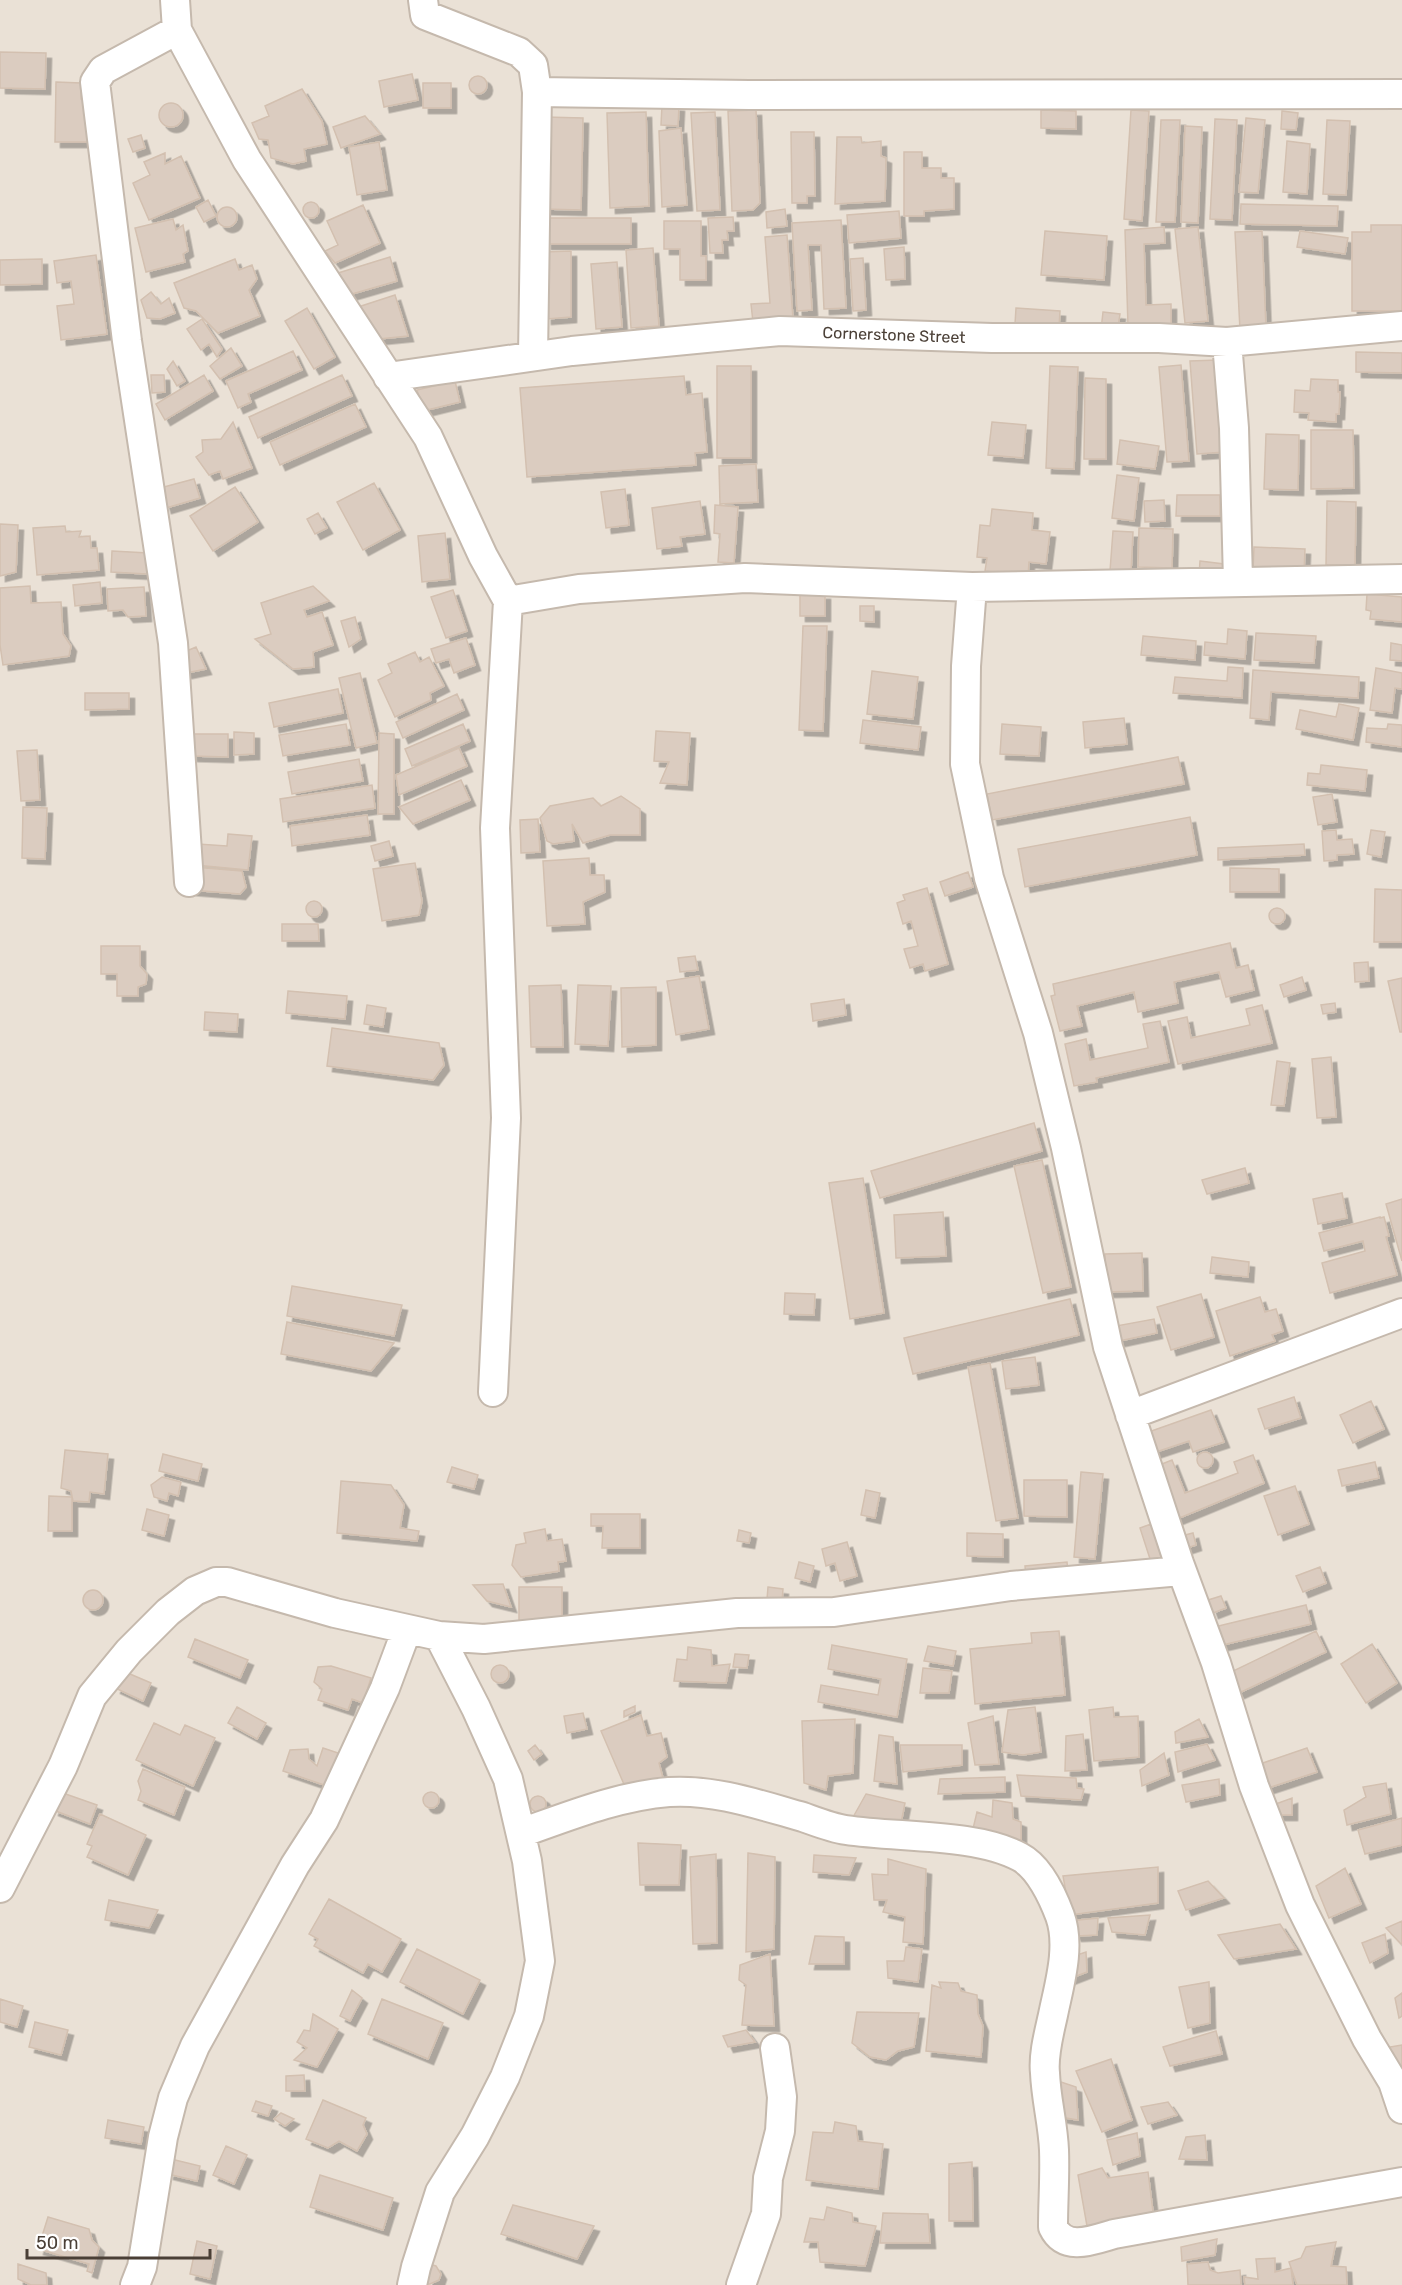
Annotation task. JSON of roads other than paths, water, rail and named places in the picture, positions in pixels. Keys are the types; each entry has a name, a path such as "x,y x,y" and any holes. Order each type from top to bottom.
{"street":[{"path":"175,0 177,30 247,160 428,437 483,556 508,601 495,828 506,1118 493,1392"},
{"path":"423,0 425,15 519,52 533,65 537,92 533,356"},
{"path":"177,30 103,70 95,82 127,341 173,643 189,882"},
{"path":"537,92 749,95 1402,94"},
{"name":"Cornerstone Street","path":"388,377 533,356 780,331 1227,342 1402,326"},
{"path":"1227,342 1234,428 1238,581"},
{"path":"508,601 579,589 745,578 972,587 1402,579"},
{"path":"972,587 966,666 965,764 989,878 1038,1033 1066,1148 1108,1347 1181,1571 1216,1663 1254,1786 1299,1905 1367,2039 1393,2082 1402,2109"},
{"path":"1130,1415 1402,1313"},
{"path":"0,1888 63,1766 92,1696 129,1652 168,1612 195,1591 216,1582 227,1582 335,1613 439,1636 484,1639 737,1613 834,1612 1011,1586 1181,1571"},
{"path":"135,2285 142,2267 163,2137 172,2098 195,2046 295,1865 324,1820 386,1688 407,1629"},
{"path":"412,2285 440,2192 475,2136 505,2078 529,2016 540,1961 527,1861 508,1779 476,1708 439,1636"},
{"path":"521,1833 586,1809 643,1796 671,1792 702,1793 751,1802 844,1830 921,1836 996,1848 1021,1857 1031,1864 1061,1918 1064,1941 1061,1982 1044,2070 1054,2148 1053,2227 1056,2234 1065,2241 1083,2242 1114,2234 1402,2182"},
{"path":"741,2285 766,2214 768,2178 780,2131 782,2097 775,2048"}]}
